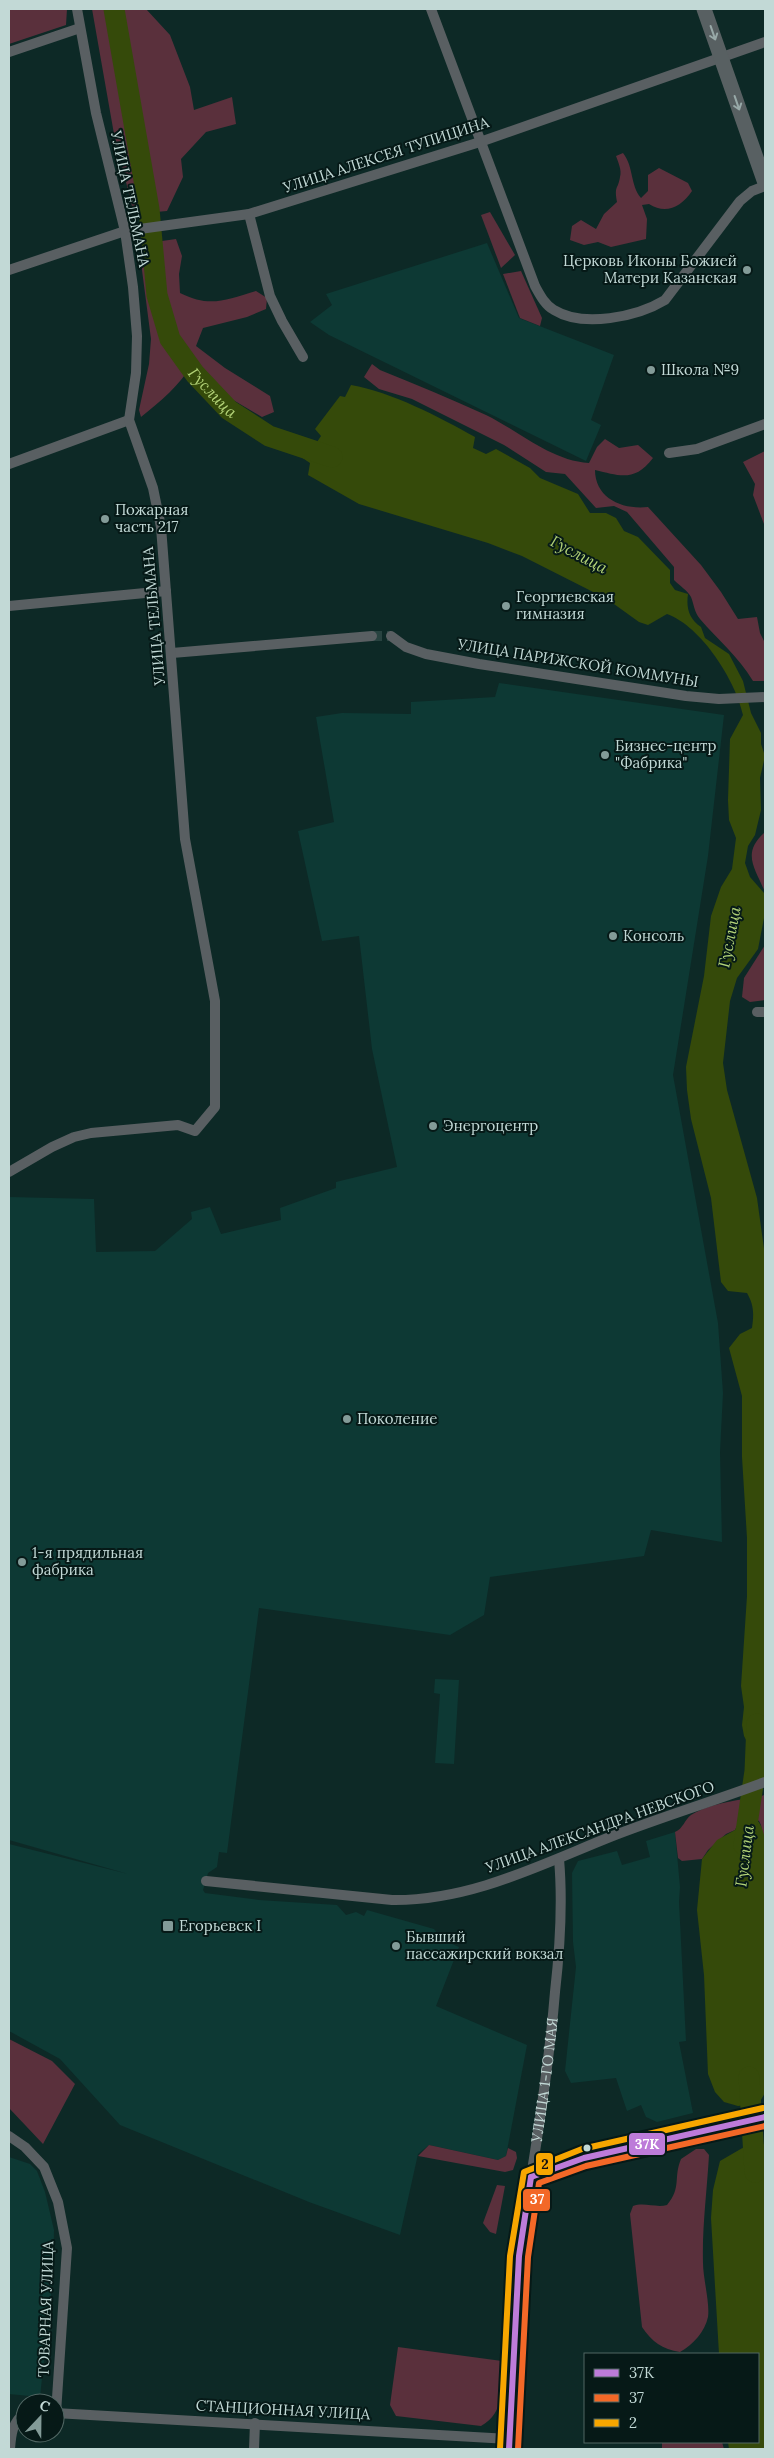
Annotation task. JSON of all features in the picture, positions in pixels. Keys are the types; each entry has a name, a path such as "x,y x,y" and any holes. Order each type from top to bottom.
{"main road":[{"path":"704,9 765,185"},
{"path":"531,2177 584,2158 765,2117"},
{"name":"УЛИЦА 1-ГО МАЯ","path":"509,2444 519,2256 531,2177"}],"street":[{"name":"УЛИЦА ТЕЛЬМАНА","path":"9,1172 52,1147 74,1137 91,1133 178,1125 194,1131 214,1107 215,1001 185,839 162,528 153,488 129,420 136,374 137,336 133,287 125,231 96,113 77,9"},
{"path":"431,9 535,286 543,300 552,310 576,318 618,318 650,309 665,300 740,201 752,191 765,185"},
{"path":"9,52 80,28"},
{"name":"УЛИЦА АЛЕКСЕЯ ТУПИЦИНА","path":"9,270 125,231 250,214 480,142 765,42"},
{"path":"250,214 270,296 303,357"},
{"path":"9,464 129,420"},
{"path":"669,453 697,449 765,424"},
{"path":"9,606 166,591"},
{"path":"172,653 372,636"},
{"name":"УЛИЦА ПАРИЖСКОЙ КОММУНЫ","path":"392,636 406,647 426,654 453,659 720,699 765,697"},
{"name":"УЛИЦА АЛЕКСАНДРА НЕВСКОГО","path":"206,1881 370,1899 410,1900 454,1893 511,1878 619,1834 765,1782"},
{"name":"УЛИЦА 1-ГО МАЯ","path":"531,2177 545,2094 558,1967 562,1886 559,1859"},
{"name":"ТОВАРНАЯ УЛИЦА","path":"9,2136 25,2147 44,2167 58,2202 67,2248 57,2393"},
{"name":"СТАНЦИОННАЯ УЛИЦА","path":"65,2413 255,2423 509,2444"},
{"path":"254,2449 255,2423"},
{"path":"10,2449 12,2430 15,2426"}],"shaded area":[{"path":"9,9 67,9 66,25 9,44"},
{"path":"92,9 146,9 170,35 190,87 194,110 232,97 236,124 206,132 181,159 183,177 167,211 134,214 114,134"},
{"path":"623,153 641,198 648,191 648,175 659,168 688,183 692,191 688,197 673,208 661,209 649,204 642,205 647,219 646,239 611,247 598,242 584,245 570,240 572,226 581,220 596,229 604,214 617,202 616,190 620,166 616,156"},
{"path":"490,212 515,255 501,268 481,215"},
{"path":"176,239 182,256 179,274 180,293 200,300 218,301 256,291 267,298 266,309 247,317 203,328 196,346 225,368 270,396 274,412 262,417 223,394 193,363 176,386 141,417 139,410 149,364 151,339 140,255 162,241"},
{"path":"487,243 519,318 614,355 591,420 601,425 586,461 329,335 310,322 332,305 326,294"},
{"path":"521,271 542,318 540,326 520,318 503,274"},
{"path":"372,364 380,370 486,415 548,451 575,461 589,463 597,447 605,439 619,448 638,445 653,458 646,466 640,471 627,475 595,470 596,480 600,488 605,495 620,504 648,507 701,565 738,619 757,617 760,633 765,643 765,681 753,681 734,656 700,619 696,614 690,595 674,580 674,567 627,512 614,506 596,508 565,474 546,472 504,445 412,399 379,389 364,377"},
{"path":"765,451 764,524 753,495 755,484 743,462"},
{"path":"499,683 724,715 708,856 673,1075 718,1323 723,1393 720,1452 722,1542 651,1530 644,1556 490,1577 484,1615 450,1635 259,1608 227,1853 219,1852 217,1867 208,1873 203,1890 205,1893 259,1900 337,1905 346,1915 356,1912 364,1916 367,1910 434,1929 443,1940 459,1947 436,2006 527,2045 506,2156 498,2160 429,2145 418,2154 400,2235 309,2202 120,2125 60,2059 9,2031 9,1844 128,1874 9,1840 9,1197 94,1199 96,1252 155,1251 192,1219 191,1212 210,1207 221,1234 281,1220 280,1208 336,1188 336,1182 397,1167 372,1049 359,936 322,941 298,831 334,822 316,717 342,713 411,714 411,702 495,697"},
{"path":"765,832 765,892 754,868 752,854 753,847"},
{"path":"765,945 765,1000 750,1002 742,997 744,978"},
{"path":"435,1679 459,1680 454,1764 435,1763 440,1694 434,1693"},
{"path":"765,1795 765,1858 761,1825 759,1821 747,1816 740,1820 735,1830 726,1834 708,1850 702,1859 682,1861 678,1858 675,1832 680,1829 691,1815 718,1804"},
{"path":"675,1832 680,1887 679,1902 686,2041 679,2042 693,2113 657,2122 646,2117 641,2105 627,2111 616,2078 571,2083 565,2071 576,1967 573,1942 572,1873 578,1861 617,1851 622,1865 650,1857 646,1841"},
{"path":"9,2039 52,2061 75,2084 43,2144 9,2108"},
{"path":"429,2145 498,2160 506,2156 508,2148 516,2152 517,2158 513,2170 505,2172 418,2156"},
{"path":"696,2149 704,2149 709,2155 703,2250 708,2317 698,2337 680,2352 658,2344 642,2327 630,2214 633,2206 637,2205 667,2205 672,2199 676,2188 681,2159"},
{"path":"9,2157 30,2164 37,2171 45,2192 54,2230 53,2277 40,2393 9,2394"},
{"path":"497,2185 505,2186 496,2234 490,2232 483,2223"},
{"path":"398,2347 502,2361 501,2398 495,2413 481,2426 396,2416 390,2405"},
{"path":"662,2443 722,2443 724,2449 662,2449"}],"water":[{"path":"351,385 383,393 431,414 475,437 473,448 486,454 496,449 530,468 540,478 578,494 590,513 606,513 616,518 624,531 638,537 670,570 670,583 675,590 688,594 689,613 701,627 705,638 729,654 743,681 751,713 761,733 761,744 765,756 760,778 761,810 755,835 748,846 745,863 750,877 764,893 764,918 758,949 737,978 730,1001 723,1063 727,1090 757,1198 765,1256 765,1741 753,1754 744,1736 742,1725 744,1707 741,1686 747,1596 747,1538 742,1457 742,1396 729,1348 740,1334 752,1328 753,1310 747,1293 728,1291 721,1282 711,1198 691,1119 686,1067 704,976 711,916 721,887 732,869 736,838 729,820 730,739 743,715 739,701 725,671 715,656 704,642 680,620 667,614 648,625 639,622 607,599 522,556 488,543 359,504 308,475 310,463 301,457 309,440 317,442 321,436 315,429 340,396 345,397"},
{"path":"747,1816 759,1822 764,1835 765,2093 759,2103 738,2106 724,2102 715,2092 708,2074 704,1975 697,1910 702,1859 717,1840 735,1830 740,1820"},
{"path":"751,2143 765,2145 765,2449 729,2449 728,2443 759,2443 759,2353 719,2353 711,2218 713,2190 720,2161"}],"waterway":[{"name":"Гуслица","path":"114,9 149,209 157,295 170,339 195,374 229,410 269,436 332,457"},
{"name":"Гуслица","path":"744,1845 755,1771 757,1724"},
{"name":"Гуслица","path":"749,2077 755,2172"}],"tunnel":[{"path":"372,636 391,636"}],"transit line":[{"name":"2","path":"500,2449 510,2256 524,2172 582,2149 763,2108"},
{"name":"37К","path":"531,2177 584,2158 765,2117"},
{"name":"37","path":"518,2449 528,2257 539,2183 586,2166 765,2126"},
{"name":"37К","path":"509,2449 519,2256 531,2177"}],"place":[{"name":"Церковь Иконы Божией Матери Казанская","path":"747,270"},
{"name":"Школа №9","path":"651,370"},
{"name":"Пожарная часть 217","path":"105,519"},
{"name":"Георгиевская гимназия","path":"506,606"},
{"name":"Бизнес-центр \"Фабрика\"","path":"605,755"},
{"name":"Консоль","path":"613,936"},
{"name":"Энергоцентр","path":"433,1126"},
{"name":"Поколение","path":"347,1419"},
{"name":"1-я прядильная фабрика","path":"22,1562"},
{"name":"Егорьевск I","path":"168,1926"},
{"name":"Бывший пассажирский вокзал","path":"396,1946"}]}
